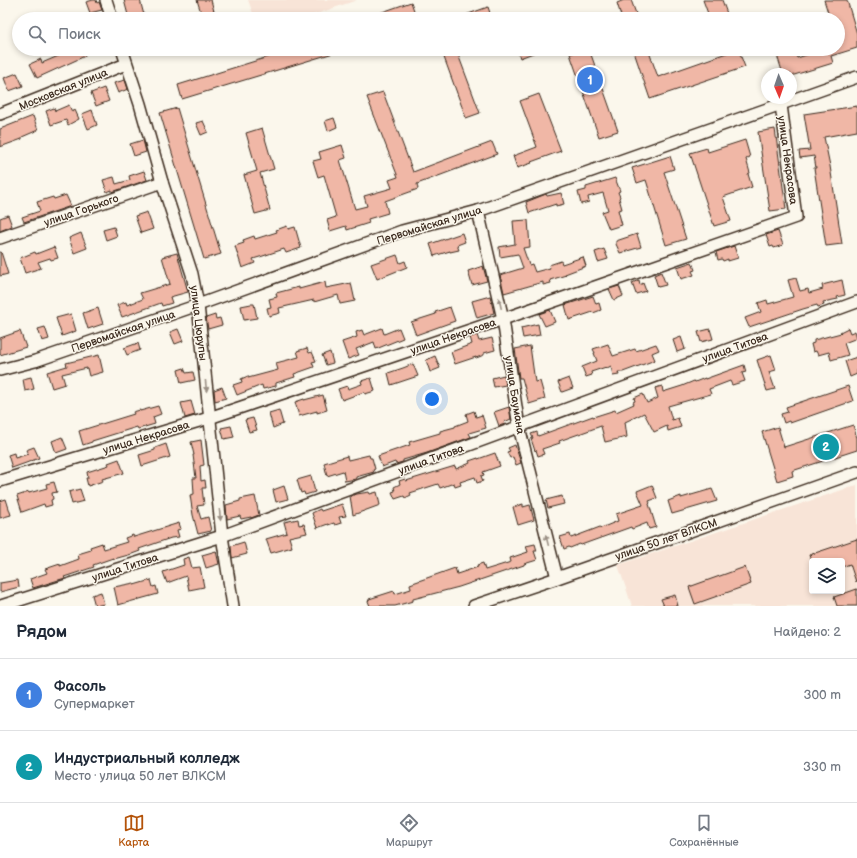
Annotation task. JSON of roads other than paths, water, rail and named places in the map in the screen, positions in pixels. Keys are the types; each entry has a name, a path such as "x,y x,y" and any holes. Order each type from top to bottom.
{"street":[{"path":"106,0 110,12"},
{"name":"улица Цюрупы","path":"124,56 192,274 198,305 222,536 233,606"},
{"name":"Московская улица","path":"0,114 126,64"},
{"name":"Первомайская улица","path":"0,370 34,361 198,305 402,232 478,211 857,77"},
{"name":"улица Некрасова","path":"0,481 209,418 503,319 796,217 781,105"},
{"name":"улица Горького","path":"0,238 162,182"},
{"name":"улица Баумана","path":"478,211 503,319 519,427 557,578"},
{"name":"улица Титова","path":"1,606 222,536 857,302"},
{"name":"улица 50 лет ВЛКСМ","path":"474,606 857,472"}],"place":[{"name":"Фасоль","path":"590,80"},
{"name":"Индустриальный колледж","path":"826,447"}]}
